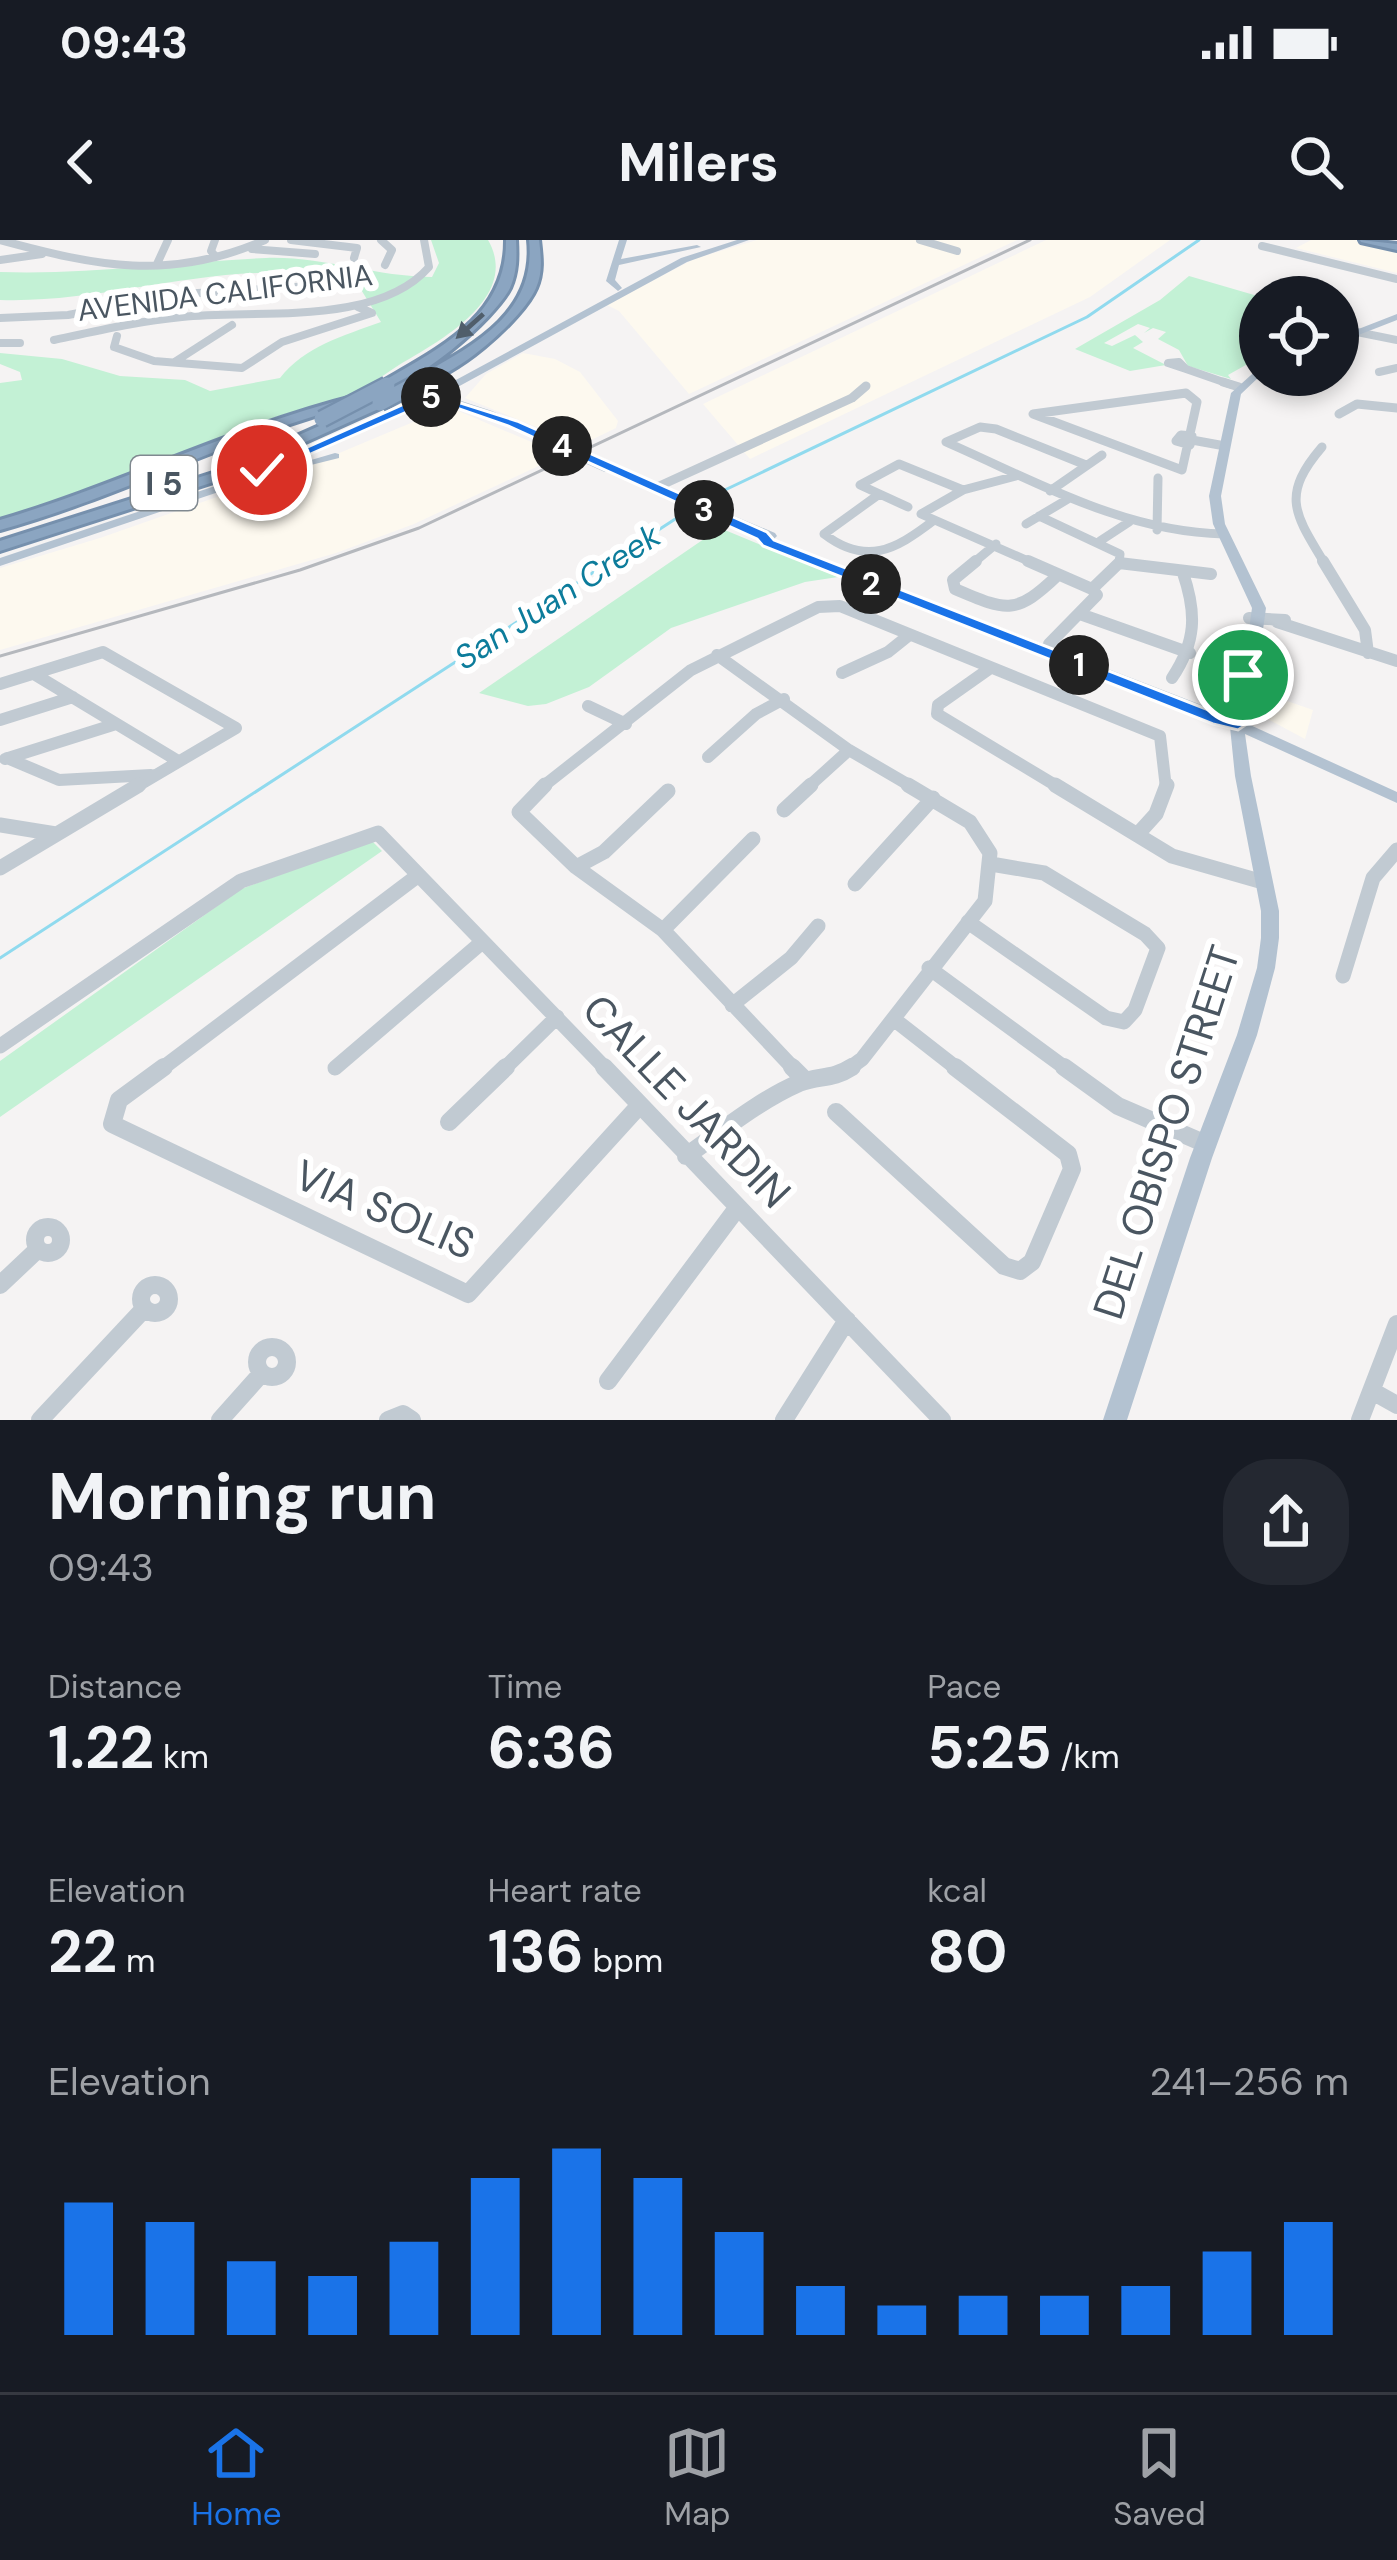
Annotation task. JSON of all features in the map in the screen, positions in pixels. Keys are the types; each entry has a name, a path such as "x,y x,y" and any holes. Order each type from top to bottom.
{"highway":[{"path":"499,240 507,269 499,298"},
{"path":"499,298 511,274 511,240"},
{"path":"1365,240 1397,245"},
{"path":"1380,240 1397,245"},
{"name":"I 5","path":"0,546 221,475 422,380 467,352 512,314 536,271 538,243"},
{"name":"I 5","path":"0,529 166,483 322,419 449,345 499,298"},
{"path":"0,529 294,415 403,393 434,396"}],"main road":[{"path":"619,288 610,281 623,240"},
{"path":"0,562 331,454 619,288 730,240"},
{"path":"616,263 745,240"},
{"path":"567,321 712,247"},
{"path":"607,302 619,288"},
{"path":"1359,329 1397,314"},
{"path":"1233,386 1239,382"},
{"path":"456,384 458,397 475,409"},
{"name":"DEL OBISPO STREET","path":"1115,1420 1240,1052 1266,957 1270,911 1242,782 1238,724 1245,658 1253,651 1260,621 1238,585 1218,535 1215,496 1233,386"},
{"path":"434,396 475,409 762,536 1224,711 1238,724"},
{"path":"237,482 439,404 475,409"},
{"path":"253,474 331,454"},
{"path":"762,536 769,543 1238,724 1397,798"},
{"path":"1025,644 1049,644"}],"street":[{"path":"1,240 97,265 216,257 265,240"},
{"path":"157,264 168,240"},
{"path":"215,240 211,251 216,257"},
{"path":"291,240 357,248 353,258"},
{"path":"382,240 392,250 385,266"},
{"name":"AVENIDA CALIFORNIA","path":"0,343 57,340 185,316 357,307 423,278 432,258 424,240"},
{"path":"920,240 957,251"},
{"path":"1250,253 1278,240"},
{"path":"1262,246 1397,279"},
{"path":"248,248 315,254"},
{"path":"0,260 45,253"},
{"path":"1277,261 1291,253"},
{"path":"1305,267 1319,260"},
{"path":"1335,276 1350,267"},
{"path":"1368,282 1380,275"},
{"path":"0,318 68,315 181,294 311,286"},
{"path":"117,337 114,347 120,352 242,368 282,342 372,313 357,307"},
{"path":"175,362 232,325"},
{"path":"1359,336 1397,340"},
{"path":"1379,372 1397,368"},
{"path":"1186,370 1233,386"},
{"path":"660,490 852,398 866,386"},
{"path":"1192,395 1197,402 1191,440 1182,470 1102,449 1033,414 1192,395"},
{"path":"1339,414 1357,404 1397,408"},
{"path":"1086,465 996,429 980,427 946,442 1129,522 1157,530 1218,535"},
{"path":"1191,440 1220,445"},
{"path":"1322,447 1299,474 1294,512 1365,630 1368,653"},
{"path":"1050,491 1102,449"},
{"path":"908,507 861,484 898,464 963,490"},
{"path":"1016,476 963,490 922,512 933,521 996,544 1092,589 1097,595 1049,644"},
{"path":"1157,530 1158,478"},
{"path":"878,495 826,529 829,540 874,556 889,554 933,521"},
{"path":"1026,524 1068,499"},
{"path":"1039,516 1120,554 1118,563 1092,589"},
{"path":"1100,541 1129,522"},
{"path":"996,544 953,580 956,589 1010,610 1024,608 1058,575"},
{"path":"1118,563 1211,574"},
{"path":"1172,678 1190,653 1196,610 1183,572"},
{"path":"805,1080 663,930 576,867 520,812 530,797 691,670 831,604 1160,736 1167,757 1166,802 1158,818 1137,835"},
{"path":"1080,614 1190,653"},
{"path":"1260,621 1397,661"},
{"path":"842,673 889,652 908,636"},
{"path":"0,684 103,652 236,728 0,868"},
{"path":"686,1156 766,1100 805,1080 833,1080 862,1059 985,901 990,858 970,822 848,751 784,698 717,655"},
{"path":"989,669 938,705 937,714 1197,866 1262,881"},
{"path":"34,674 178,761"},
{"path":"0,720 73,698"},
{"path":"708,757 756,714 784,698"},
{"path":"588,706 626,724"},
{"path":"3,759 116,724"},
{"path":"784,810 848,751"},
{"path":"3,759 32,776 63,782 156,774"},
{"path":"576,867 604,852 668,791"},
{"path":"855,884 933,798"},
{"path":"0,825 56,834"},
{"name":"CALLE JARDIN","path":"0,1046 241,881 378,833 416,878 557,1017 942,1420"},
{"path":"663,930 753,839"},
{"path":"1343,976 1373,878 1397,850"},
{"path":"968,922 1106,1018 1124,1022 1135,1010 1157,948 1145,934 1045,873 990,858"},
{"name":"VIA SOLIS","path":"416,878 119,1100 112,1124 468,1294 639,1106"},
{"path":"732,1005 791,958 818,926"},
{"path":"335,1068 481,943"},
{"path":"929,968 1118,1106 1206,1144"},
{"path":"449,1122 557,1017"},
{"path":"836,1112 1004,1267 1021,1271 1032,1262 1072,1168 1067,1154 895,1020"},
{"path":"608,1381 738,1207"},
{"path":"0,1285 36,1251"},
{"path":"40,1420 62,1389 113,1348 143,1310"},
{"path":"784,1420 847,1320"},
{"path":"1360,1420 1397,1324"},
{"path":"220,1420 261,1374"},
{"path":"1372,1391 1397,1405"},
{"path":"388,1420 403,1414 412,1420"}],"shaded area":[{"path":"757,240 1017,240 689,394 619,311 607,305 694,259"},
{"path":"1046,240 1170,240 1090,297 750,459 703,404"},
{"path":"1311,240 1357,240 1397,249 1397,273 1296,248"},
{"path":"523,353 555,359 580,372 618,421 616,428 581,445 465,398 486,374"},
{"path":"449,407 562,455 414,524 336,553 0,650 0,568 325,459"},
{"path":"1264,693 1313,710 1305,739 1260,715"}],"green space":[{"path":"431,240 488,240 495,261 494,280 485,298 435,343 344,398 275,417 0,520 0,383 22,380 20,372 0,364 0,353 62,359 120,376 185,380 210,391 280,378 313,350 381,322 360,288 297,275 226,275 65,297 0,300 0,272 266,258 432,277 439,263"},
{"path":"1189,276 1239,291 1239,369 1228,375 1231,379 1188,366 1179,350 1158,339 1166,332 1153,328 1144,333 1150,328 1138,324 1104,343 1112,346 1135,335 1143,342 1133,348 1166,365 1130,371 1075,349 1160,300"},
{"path":"720,528 838,577 805,582 671,628 589,687 546,704 528,706 479,693"},
{"path":"372,841 382,851 0,1117 0,1061 241,889"}],"waterway":[{"name":"San Juan Creek","path":"0,958 706,499 1087,317 1199,240"}],"railway":[{"path":"0,656 300,570 419,528 1030,240"}],"route":[{"path":"262,470 434,396 488,413 769,543 1220,720 1238,724 1243,675"}]}
